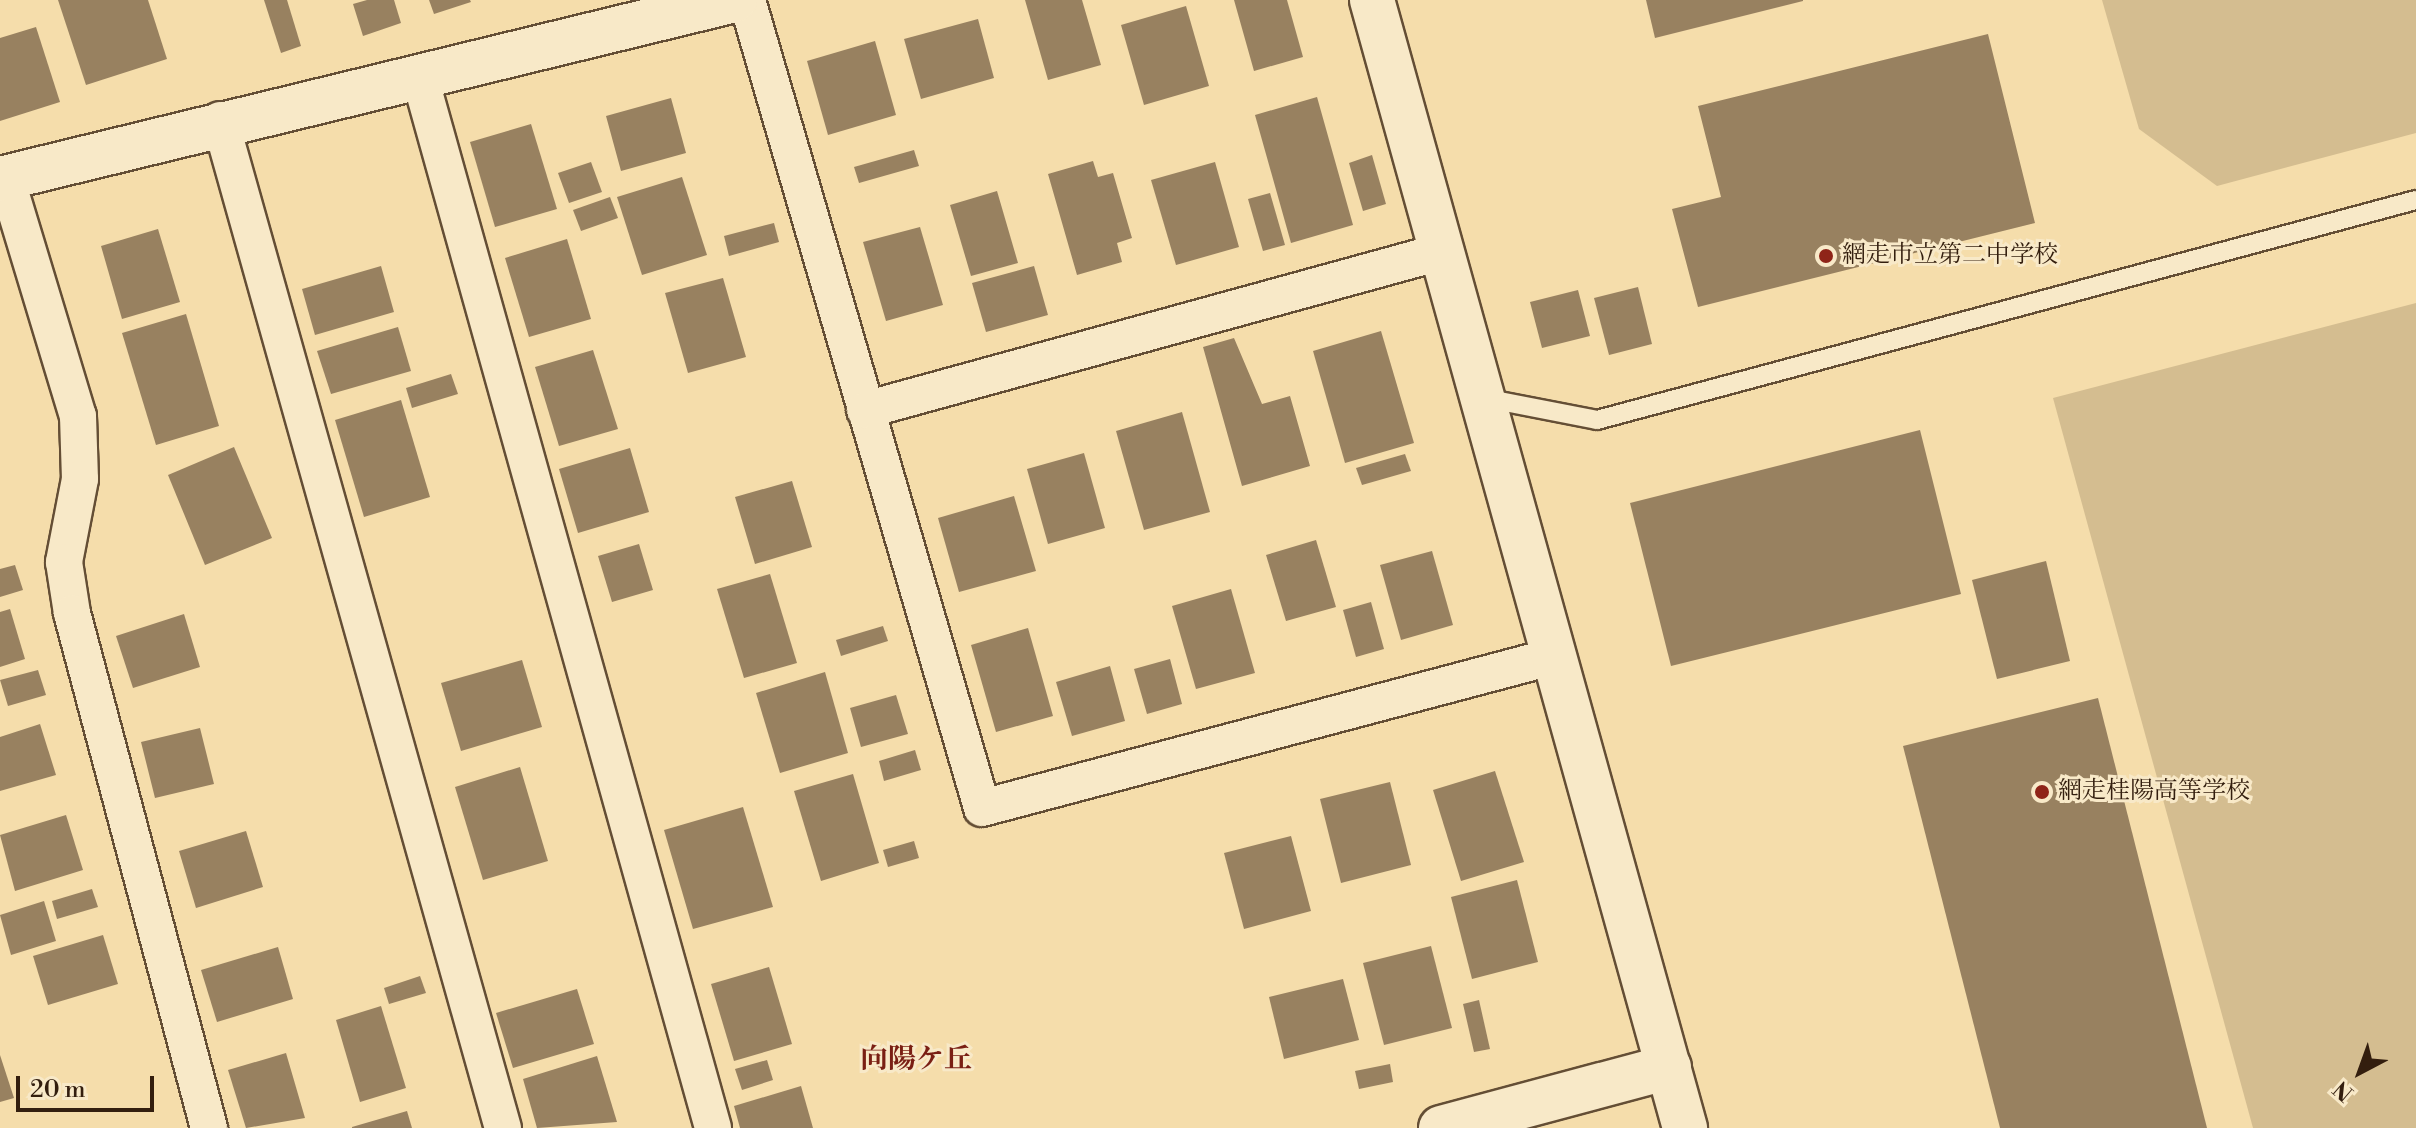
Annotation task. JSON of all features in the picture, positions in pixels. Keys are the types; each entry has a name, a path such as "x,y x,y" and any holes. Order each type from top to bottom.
{"street":[{"path":"209,1128 72,613 64,562 80,479 78,416 3,179 220,120 735,0"},
{"path":"747,0 982,808 1555,656"},
{"path":"1372,0 1685,1128"},
{"path":"419,74 713,1128"},
{"path":"220,120 503,1128"},
{"path":"865,410 1440,252"},
{"path":"1441,1128 1669,1067"}],"lane":[{"path":"1481,398 1597,420 2416,200"}],"shaded area":[{"path":"2102,0 2416,0 2416,133 2217,186 2139,129"},
{"path":"2416,303 2416,1128 2253,1128 2053,398"}],"building":[{"path":"58,0 148,0 167,59 86,85"},
{"path":"264,0 287,0 301,46 281,53"},
{"path":"367,0 394,0 401,23 363,36 353,4"},
{"path":"429,0 470,0 471,2 434,14"},
{"path":"1025,0 1082,0 1101,65 1048,80"},
{"path":"1234,0 1287,0 1303,57 1254,71"},
{"path":"1646,0 1803,0 1803,1 1655,38"},
{"path":"1186,6 1209,86 1144,105 1121,25"},
{"path":"978,19 994,78 921,99 904,39"},
{"path":"36,27 60,102 0,121 0,38"},
{"path":"1988,34 2035,223 1698,307 1672,209 1721,197 1698,106"},
{"path":"875,41 896,115 828,135 807,61"},
{"path":"1317,97 1353,225 1291,243 1255,115"},
{"path":"671,98 686,153 621,171 606,116"},
{"path":"531,124 557,209 495,227 470,142"},
{"path":"914,150 919,166 859,183 854,167"},
{"path":"1372,155 1386,204 1363,211 1349,163"},
{"path":"1093,161 1098,177 1113,173 1132,238 1117,243 1122,262 1077,275 1048,174"},
{"path":"591,162 602,192 569,203 558,173"},
{"path":"1215,162 1239,247 1176,265 1151,180"},
{"path":"682,177 707,255 642,275 617,197"},
{"path":"997,191 1018,263 971,276 950,205"},
{"path":"1270,193 1285,245 1263,251 1248,199"},
{"path":"610,197 618,218 581,231 573,210"},
{"path":"774,223 779,242 729,256 724,236"},
{"path":"920,227 943,305 886,321 863,242"},
{"path":"158,229 180,302 122,319 101,246"},
{"path":"567,239 591,319 529,337 505,258"},
{"path":"381,266 394,312 315,335 302,289"},
{"path":"1034,266 1048,315 986,332 972,283"},
{"path":"723,278 746,357 688,373 665,293"},
{"path":"1638,287 1652,344 1609,355 1594,298"},
{"path":"1578,290 1590,336 1542,348 1530,302"},
{"path":"186,314 219,426 156,445 122,333"},
{"path":"398,327 411,371 331,394 317,351"},
{"path":"1381,331 1414,443 1345,463 1313,351"},
{"path":"1234,338 1262,404 1290,396 1310,466 1242,486 1203,347"},
{"path":"593,350 618,429 559,446 535,367"},
{"path":"451,374 458,394 412,408 406,388"},
{"path":"401,400 430,497 364,517 335,420"},
{"path":"1182,412 1210,512 1144,530 1116,431"},
{"path":"1920,430 1961,594 1671,666 1630,503"},
{"path":"234,447 272,538 205,565 168,475"},
{"path":"630,448 649,512 578,533 559,469"},
{"path":"1084,453 1105,528 1048,544 1027,469"},
{"path":"1405,454 1411,471 1362,485 1356,468"},
{"path":"792,481 812,547 755,564 735,497"},
{"path":"1014,496 1036,571 959,592 938,518"},
{"path":"1316,540 1336,607 1286,621 1266,555"},
{"path":"639,544 653,590 612,602 598,556"},
{"path":"1432,551 1453,625 1401,640 1380,565"},
{"path":"2046,561 2070,661 1997,679 1972,580"},
{"path":"15,565 23,590 0,597 0,569"},
{"path":"770,574 797,663 744,678 717,589"},
{"path":"1231,589 1255,673 1196,689 1172,606"},
{"path":"1371,602 1384,649 1356,657 1343,610"},
{"path":"10,609 25,659 0,667 0,612"},
{"path":"184,614 200,667 133,688 116,636"},
{"path":"883,626 888,641 841,656 836,640"},
{"path":"1028,628 1053,716 996,732 971,645"},
{"path":"1170,659 1182,704 1147,714 1134,669"},
{"path":"522,660 542,727 461,751 441,683"},
{"path":"1110,666 1125,721 1072,736 1056,682"},
{"path":"38,670 46,695 8,706 0,680"},
{"path":"825,672 848,753 780,773 756,693"},
{"path":"896,695 908,734 861,747 850,708"},
{"path":"2098,698 2207,1128 2000,1128 1903,746"},
{"path":"40,724 56,775 0,791 0,737"},
{"path":"200,728 214,784 155,798 141,742"},
{"path":"915,750 921,770 884,781 879,761"},
{"path":"520,767 548,861 483,880 455,787"},
{"path":"1495,771 1524,862 1461,881 1433,790"},
{"path":"853,774 879,863 821,881 794,791"},
{"path":"1390,782 1411,865 1341,883 1320,799"},
{"path":"743,807 773,907 693,929 664,830"},
{"path":"66,815 83,870 15,891 0,835"},
{"path":"246,831 263,887 196,908 179,851"},
{"path":"1291,836 1311,911 1244,929 1224,853"},
{"path":"914,841 919,858 888,867 883,850"},
{"path":"1517,880 1538,962 1472,979 1451,897"},
{"path":"92,889 98,907 57,919 52,901"},
{"path":"44,901 56,941 11,955 0,915"},
{"path":"103,935 118,984 48,1005 33,956"},
{"path":"1431,946 1452,1028 1384,1045 1363,963"},
{"path":"278,947 293,999 217,1022 201,970"},
{"path":"769,967 792,1044 734,1061 711,984"},
{"path":"420,976 426,993 389,1004 384,988"},
{"path":"1343,979 1359,1040 1284,1059 1269,997"},
{"path":"577,989 594,1044 513,1068 496,1013"},
{"path":"1479,1000 1490,1049 1474,1052 1463,1004"},
{"path":"381,1006 406,1088 360,1102 336,1020"},
{"path":"286,1053 305,1118 246,1128 228,1070"},
{"path":"0,1055 14,1098 0,1102"},
{"path":"597,1056 617,1122 537,1128 523,1079"},
{"path":"767,1060 773,1080 742,1090 735,1069"},
{"path":"1390,1064 1393,1082 1359,1089 1355,1071"},
{"path":"801,1086 813,1128 740,1128 734,1106"},
{"path":"407,1111 412,1128 352,1128 352,1127"}],"place":[{"name":"網走市立第二中学校","path":"1826,256"},
{"name":"網走桂陽高等学校","path":"2042,792"}],"district":[{"name":"向陽ケ丘","path":"916,1060"}]}
